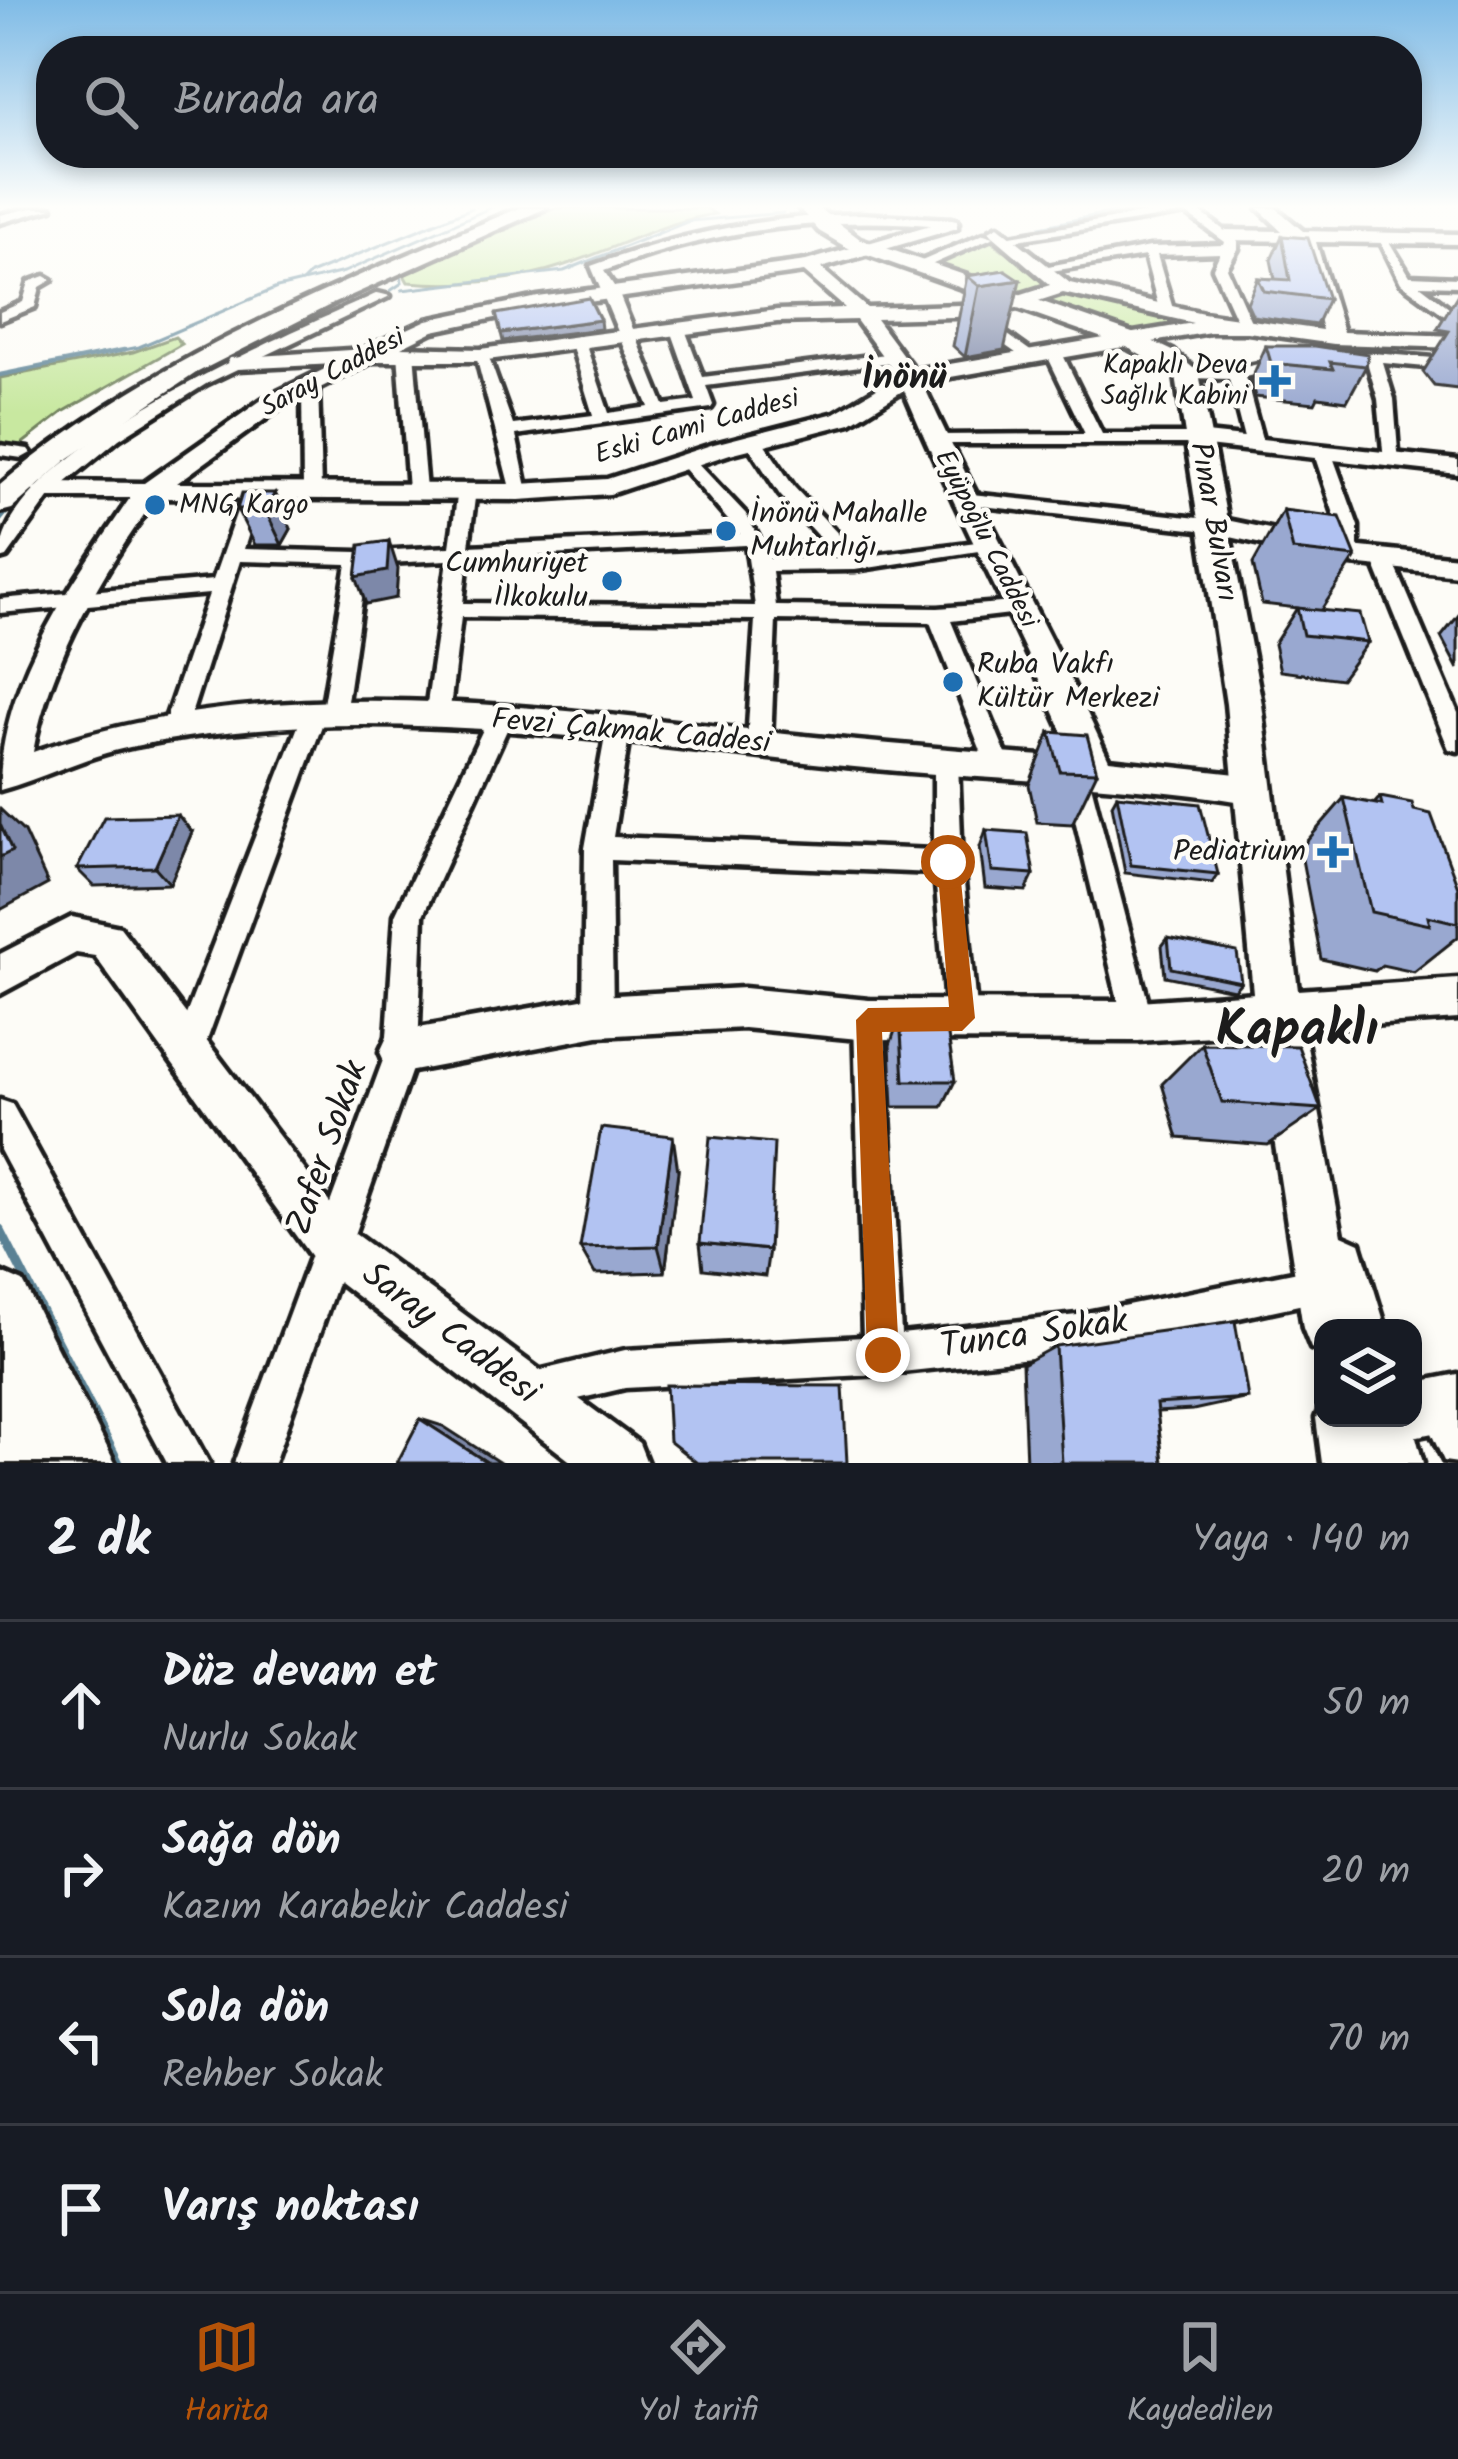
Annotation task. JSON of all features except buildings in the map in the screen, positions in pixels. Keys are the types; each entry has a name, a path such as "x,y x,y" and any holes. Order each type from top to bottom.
{"highway":[{"path":"0,471 11,452 123,381 210,337 351,276"},
{"path":"0,502 58,449 142,390 238,339 381,276"},
{"path":"0,1304 80,1463"},
{"path":"0,1401 29,1463"}],"main road":[{"path":"946,276 1133,341 1165,356 1187,374"},
{"name":"Pınar Bulvarı","path":"1187,374 1217,526 1255,790 1278,1014"},
{"path":"1278,1014 1327,1306"},
{"path":"1278,1014 1356,1319"},
{"path":"1347,1427 1353,1463"},
{"path":"1383,1427 1392,1463"}],"street":[{"path":"601,276 658,410"},
{"name":"Saray Caddesi","path":"6,774 24,711 77,599 146,494 224,435 310,383 427,326 611,292 730,276"},
{"name":"Eyüpoğlu Caddesi","path":"820,276 860,311 902,368 962,499 1019,606 1086,771"},
{"path":"1050,276 1063,286 1246,326 1334,338 1458,342"},
{"path":"1157,276 1166,309"},
{"path":"1224,276 1246,326"},
{"path":"1319,276 1334,338"},
{"path":"1404,276 1458,321"},
{"path":"0,317 30,304 34,285 45,280"},
{"path":"1406,280 1458,283"},
{"path":"238,363 406,352 480,355 677,327 860,311 992,310 1063,286"},
{"path":"0,554 45,490 113,435 238,363 382,296"},
{"path":"964,310 1028,355"},
{"name":"Eski Cami Caddesi","path":"45,490 520,492 610,486 842,418 902,368 1133,341 1210,326 1246,326"},
{"path":"507,430 705,405 677,327"},
{"path":"577,340 601,415"},
{"path":"1053,351 1095,437"},
{"path":"406,352 417,490"},
{"path":"480,355 507,430 520,492"},
{"path":"1187,374 1236,374 1312,356 1458,365"},
{"path":"1375,358 1386,399 1393,461"},
{"path":"697,382 902,368"},
{"path":"1236,374 1255,446"},
{"path":"310,383 312,490"},
{"path":"937,440 1197,439 1458,467"},
{"path":"754,441 787,490 855,564"},
{"path":"1323,454 1345,514 1351,555"},
{"path":"686,461 753,539 760,565 765,614 759,742"},
{"path":"436,717 467,490"},
{"path":"175,727 253,492"},
{"path":"962,499 1217,526 1351,555 1458,566"},
{"path":"233,555 358,558 753,539"},
{"path":"760,565 855,564 986,544"},
{"path":"188,1051 324,715 358,558"},
{"path":"1382,558 1449,698 1458,742"},
{"path":"0,606 223,586"},
{"path":"452,610 938,614 1019,606"},
{"path":"938,614 999,766"},
{"name":"Fevzi Çakmak Caddesi","path":"6,774 129,734 324,715 499,721 1255,790"},
{"name":"Zafer Sokak","path":"254,1463 402,1052 409,915 499,721"},
{"path":"598,1016 598,848 618,731"},
{"path":"946,764 948,862 962,1018"},
{"path":"1086,771 1138,1021"},
{"path":"598,848 948,862"},
{"name":"Saray Caddesi","path":"0,975 72,935 106,940 334,1248 619,1463"},
{"path":"402,1052 598,1016 744,1008 868,1020 1138,1021 1458,999"},
{"path":"868,1020 883,1355"},
{"path":"0,1116 189,1463"},
{"name":"Tunca Sokak","path":"527,1390 625,1369 883,1355 1327,1306"}],"green space":[{"path":"405,276 520,276 448,284 408,282"},
{"path":"964,276 1043,276 1055,287 1022,297"},
{"path":"1062,291 1196,322 1132,332 1033,300"},
{"path":"175,337 182,344 63,412 18,447 0,448 0,378 133,352"}],"waterway":[{"path":"302,282 308,276"},
{"path":"124,350 277,288 326,276"},
{"path":"312,314 397,276"},
{"path":"390,291 402,283 401,276"},
{"path":"402,290 519,276"},
{"path":"201,353 240,332"},
{"path":"0,375 124,350"},
{"path":"109,353 124,350"},
{"path":"24,465 108,403 206,350"},
{"path":"0,520 10,508"},
{"path":"0,1229 119,1463"}],"place":[{"name":"Kapaklı Deva Sağlık Kabini","path":"1275,381"},
{"name":"MNG Kargo","path":"155,505"},
{"name":"İnönü Mahalle Muhtarlığı","path":"726,531"},
{"name":"Cumhuriyet İlkokulu","path":"612,581"},
{"name":"Ruba Vakfı Kültür Merkezi","path":"953,682"},
{"name":"Pediatrium","path":"1333,852"}],"district":[{"name":"İnönü","path":"904,378"},
{"name":"Kapaklı","path":"1297,1031"}],"route":[{"path":"883,1355 868,1020 962,1018 948,862"}]}
